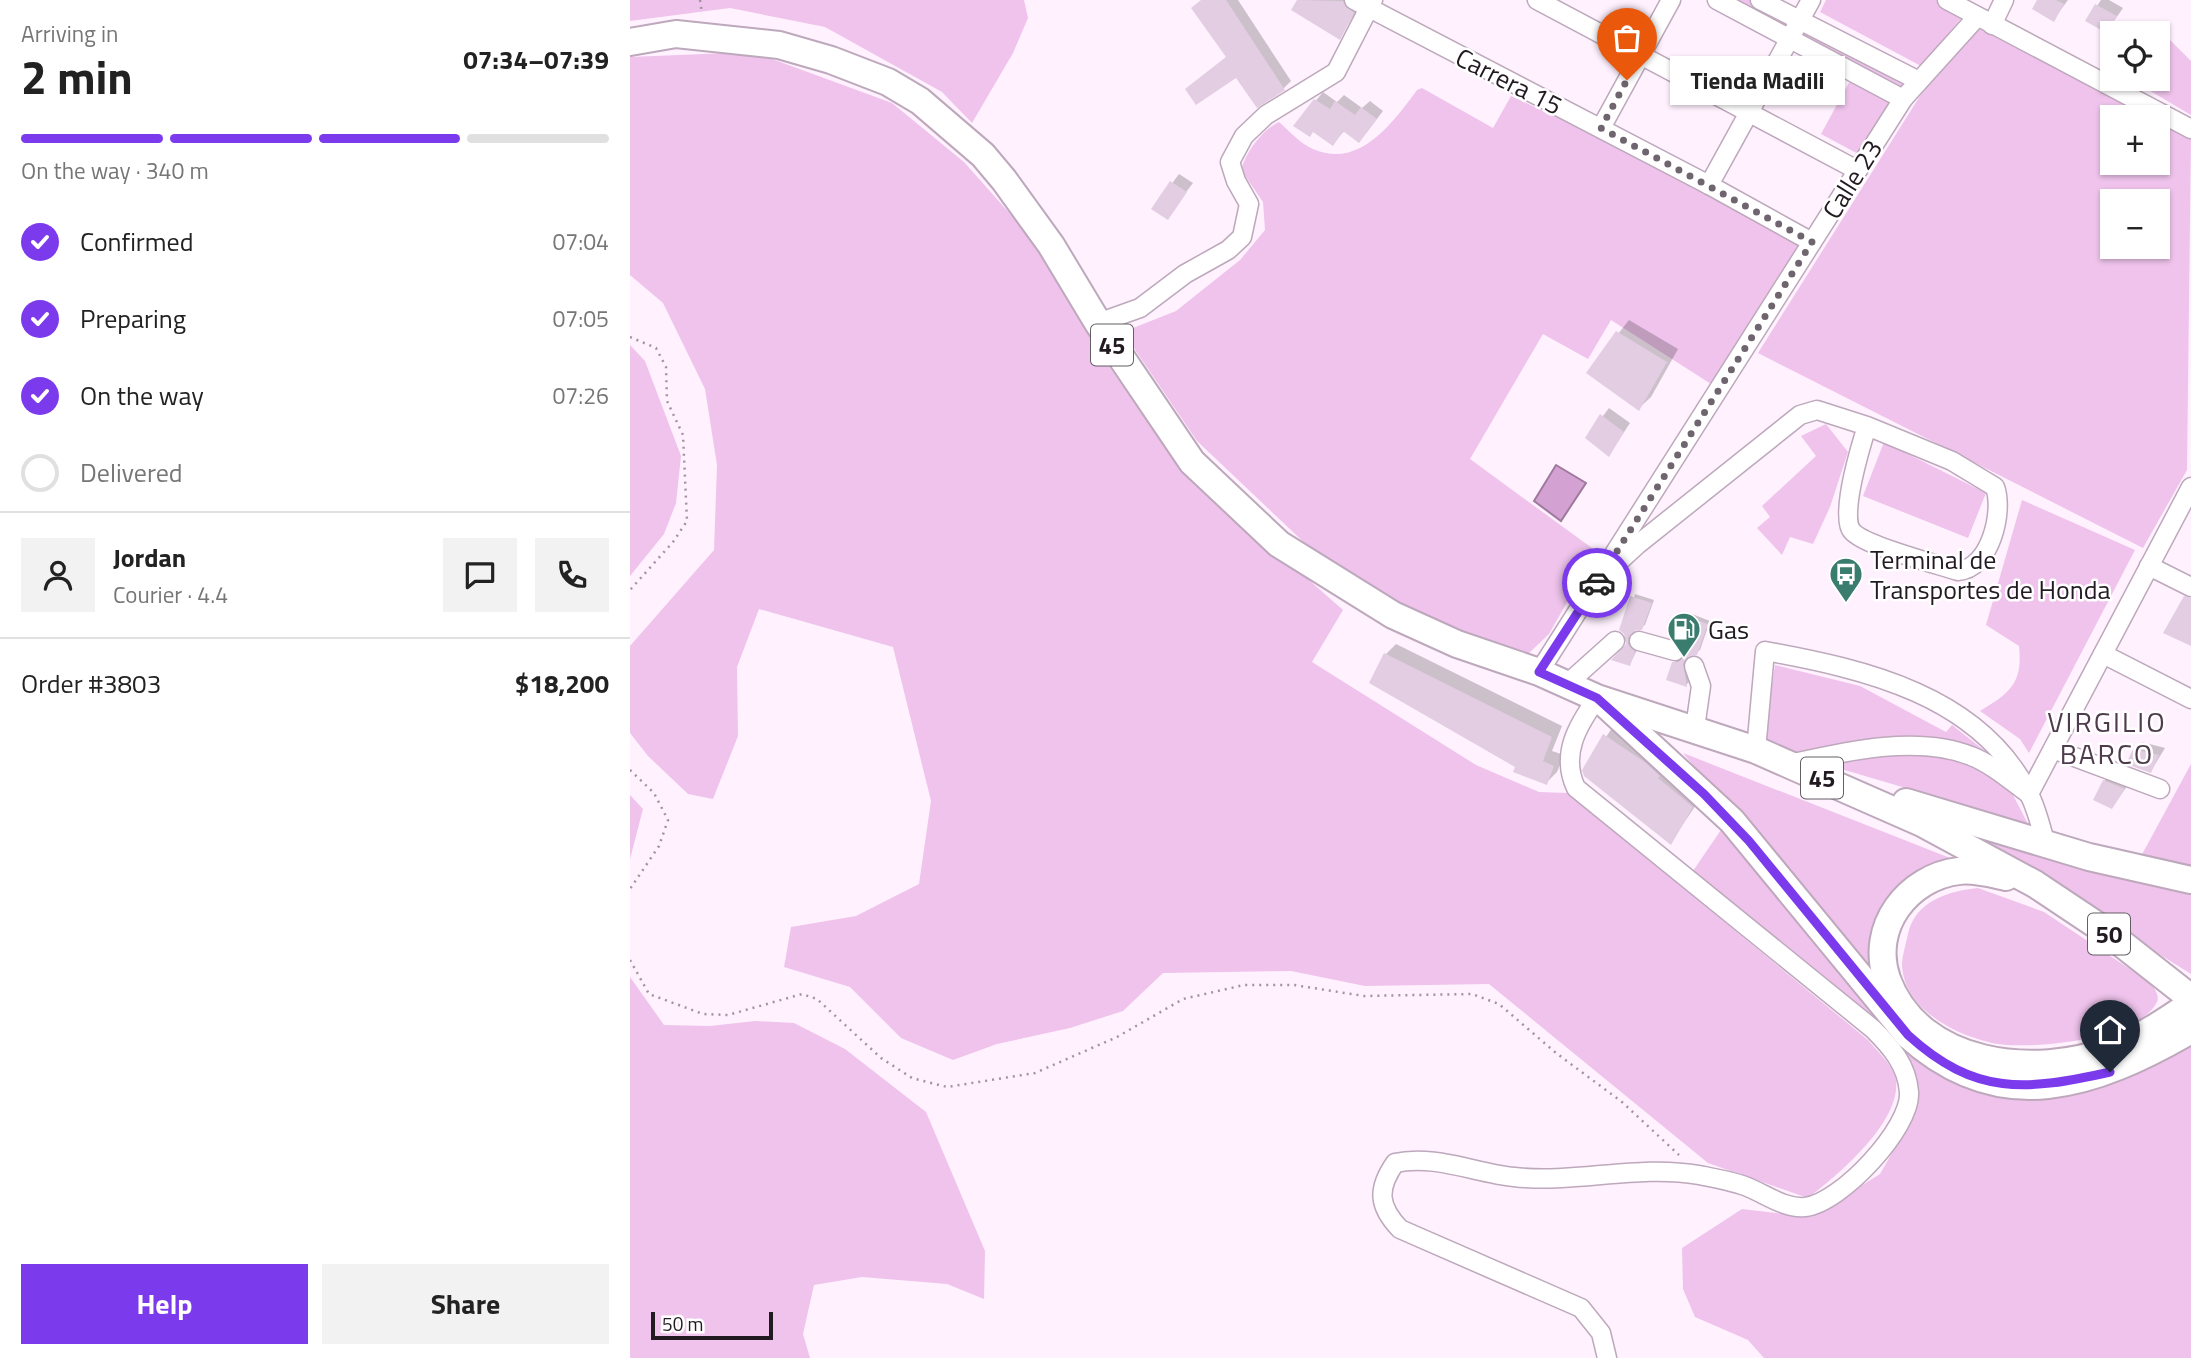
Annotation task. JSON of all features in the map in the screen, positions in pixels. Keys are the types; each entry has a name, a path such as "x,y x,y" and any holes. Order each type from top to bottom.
{"highway":[{"name":"45","path":"630,42 676,34 779,45 831,60 888,82 947,122 990,163 1051,244 1098,323 1192,462 1279,544 1393,615 1457,644 1539,672 1597,698 1756,750 1922,823 2035,884"},
{"path":"1597,698 1732,821 1908,1035 1932,1057 1962,1074 1994,1083 2064,1083 2110,1072 2191,1030"},
{"path":"1825,779 2046,845 2191,880"},
{"name":"50","path":"1962,870 2035,884 2107,932 2187,997 2110,1050 2053,1062 1992,1062 1966,1054 1919,1025 1900,1004 1887,978 1883,955 1885,933 1896,908 1914,888 1940,875 1962,870"}],"street":[{"path":"1537,0 1857,170"},
{"path":"1601,128 1671,0"},
{"path":"1717,0 1903,99"},
{"path":"1760,0 1919,81"},
{"path":"1710,185 1811,0"},
{"path":"1947,0 2191,129"},
{"name":"Calle 23","path":"1539,672 1903,99 2004,0"},
{"path":"1098,323 1140,308 1185,274 1228,250 1242,237 1249,204 1236,181 1230,162 1244,136 1266,115 1336,72 1365,3"},
{"name":"Carrera 15","path":"1365,3 1710,185 1812,242"},
{"path":"1600,579 1637,545 1800,415 1817,410 1867,426 1952,461 1995,487 2000,501 1988,545 1980,561 1969,570 1958,571 1884,547 1853,533 1848,524 1849,498 1867,426"},
{"path":"2029,794 2191,487"},
{"path":"2149,566 2191,587"},
{"path":"1639,640 1675,651"},
{"path":"1567,684 1615,641"},
{"path":"1756,750 1765,651 1830,663 1892,681 1932,698 1971,727 2005,758 2029,794 2046,845"},
{"path":"2103,654 2191,699"},
{"path":"1694,666 1701,686 1695,728"},
{"path":"1597,698 1577,725 1572,746 1570,776 1576,788 1873,1030 1900,1059 1906,1077 1909,1104 1897,1129 1850,1181 1817,1205 1802,1208 1786,1205 1745,1186 1669,1171 1596,1178 1525,1178 1408,1160 1395,1163 1387,1174 1382,1197 1385,1213 1400,1228 1444,1245 1581,1308 1601,1333 1607,1358"},
{"path":"1788,764 1855,750 1894,747 1933,749 1969,755 1992,766 2029,794"},
{"path":"2053,749 2160,789"}],"path":[{"path":"630,337 656,348 666,367 667,401 683,435 687,521 673,542 630,590"},
{"path":"630,770 653,793 668,820 659,846 630,889"},
{"path":"630,960 649,994 702,1014 728,1014 802,994 817,999 881,1058 912,1078 947,1087 1035,1073 1117,1037 1184,999 1244,985 1294,985 1364,996 1472,994 1499,1004 1556,1053 1622,1102 1668,1146 1707,1177"}],"shaded area":[{"path":"630,0 1024,0 1028,18 1013,53 972,123 942,92 825,27 730,8 630,21"},
{"path":"1736,0 1767,0 1798,16 1790,30"},
{"path":"1826,0 1936,0 1963,16 1921,66 1820,12"},
{"path":"1805,18 1917,76 1905,90 1798,33"},
{"path":"1978,28 2128,105 2100,105 2100,175 2170,175 2170,127 2191,138 2187,470 2143,548 1758,353 1920,96"},
{"path":"2170,40 2191,61 2191,115 2150,91 2170,91"},
{"path":"753,52 892,103 964,162 1027,233 1097,349 1175,462 1343,610 1312,662 1476,765 1539,792 1568,793 1868,1040 1885,1059 1896,1080 1895,1096 1889,1113 1866,1146 1808,1198 1708,1163 1489,984 1365,986 1291,971 1163,973 1123,1011 1070,1028 997,1044 953,1060 901,1038 850,987 784,967 791,927 856,916 919,884 931,801 893,647 759,609 737,667 738,736 713,799 688,794 648,756 630,733 630,646 714,550 717,465 705,389 663,303 630,275 630,57"},
{"path":"1852,77 1894,100 1860,155 1821,134"},
{"path":"1422,88 1493,128 1511,96 1613,143 1809,247 1711,384 1611,320 1588,359 1543,334 1470,459 1596,551 1549,634 1528,654 1485,643 1408,609 1312,550 1197,441 1123,332 1176,311 1240,260 1265,230 1263,202 1241,170 1251,149 1267,130 1279,122 1313,149 1330,154 1346,153 1374,139 1398,115 1417,90"},
{"path":"630,345 645,361 681,456 676,503 664,534 630,576"},
{"path":"1826,424 1848,452 1830,507 1813,544 1790,537 1782,555 1757,528 1770,517 1762,506 1816,456 1801,436"},
{"path":"1884,442 1986,493 1968,538 1863,496"},
{"path":"1556,465 1586,483 1561,521 1534,501"},
{"path":"2022,500 2135,550 2029,753 2020,739 1980,711 2007,692 2019,669 2019,646 1986,625"},
{"path":"1775,665 1860,686 1946,732 1952,725 1994,758 2028,824 1763,746"},
{"path":"1683,753 1950,858 1905,881 1892,893 1884,906 1879,940 1880,989"},
{"path":"2191,764 2191,867 2139,860"},
{"path":"630,795 643,809 630,859"},
{"path":"1725,824 1931,1064 2191,1041 2191,1358 1764,1358 1748,1340 1695,1317 1683,1289 1682,1248 1742,1209 1811,1217 1880,1174 1916,1111 1913,1076 1693,871"},
{"path":"1962,836 2191,889 2191,974 2005,858"},
{"path":"1978,888 2044,912 2151,983 2157,994 2157,1002 2146,1015 2128,1026 2105,1034 2053,1044 2005,1045 1974,1038 1945,1025 1921,1006 1911,994 1905,980 1902,961 1908,934 1918,913 1935,900 1945,895"},
{"path":"630,977 664,1025 710,1026 755,1021 794,1023 845,1049 926,1112 985,1251 984,1299 947,1284 862,1277 814,1285 803,1334 810,1358 630,1358"}],"building":[{"path":"1201,0 1226,0 1285,90 1257,108 1236,78 1196,105 1185,89 1226,57 1191,8"},
{"path":"1297,0 1343,1 1354,13 1340,40 1291,10"},
{"path":"2037,0 2056,0 2064,4 2054,22 2032,9"},
{"path":"2095,4 2117,16 2114,21 2100,21 2100,29 2085,21"},
{"path":"1314,99 1330,109 1335,101 1355,115 1361,107 1377,119 1359,143 1343,131 1333,146 1313,132 1310,137 1293,126"},
{"path":"1170,181 1187,192 1168,220 1151,209"},
{"path":"1616,331 1667,362 1639,411 1586,373"},
{"path":"1600,414 1624,432 1609,457 1585,438"},
{"path":"1630,596 1652,603 1642,630 1636,630 1628,637 1628,644 1635,652 1630,666 1611,660 1626,644 1624,634 1619,630"},
{"path":"2184,596 2191,598 2191,646 2163,633"},
{"name":"Gas","path":"1687,617 1708,624 1697,655 1690,656 1683,663 1687,687 1666,680 1672,662 1678,662 1686,655 1686,648 1679,640"},
{"path":"1384,653 1552,737 1543,761 1554,766 1547,785 1513,772 1515,767 1369,683"},
{"path":"1603,734 1646,763 1660,776 1658,778 1693,807 1671,845 1584,776 1582,770"},
{"path":"2133,749 2159,755 2151,773 2126,764"},
{"path":"2103,780 2125,789 2112,809 2093,800"}],"way so far":[{"path":"1597,583 1812,242 1601,128 1627,80"}],"place":[{"name":"Tienda Madili","path":"1627,80"},
{"name":"Terminal de Transportes de Honda","path":"1846,604"},
{"name":"Gas","path":"1684,659"}],"district":[{"name":"VIRGILIO BARCO","path":"2107,737"}],"route":[{"path":"1597,583 1539,672 1597,698 1732,821 1908,1035 1932,1057 1962,1074 1994,1083 2064,1083 2110,1072"}]}
